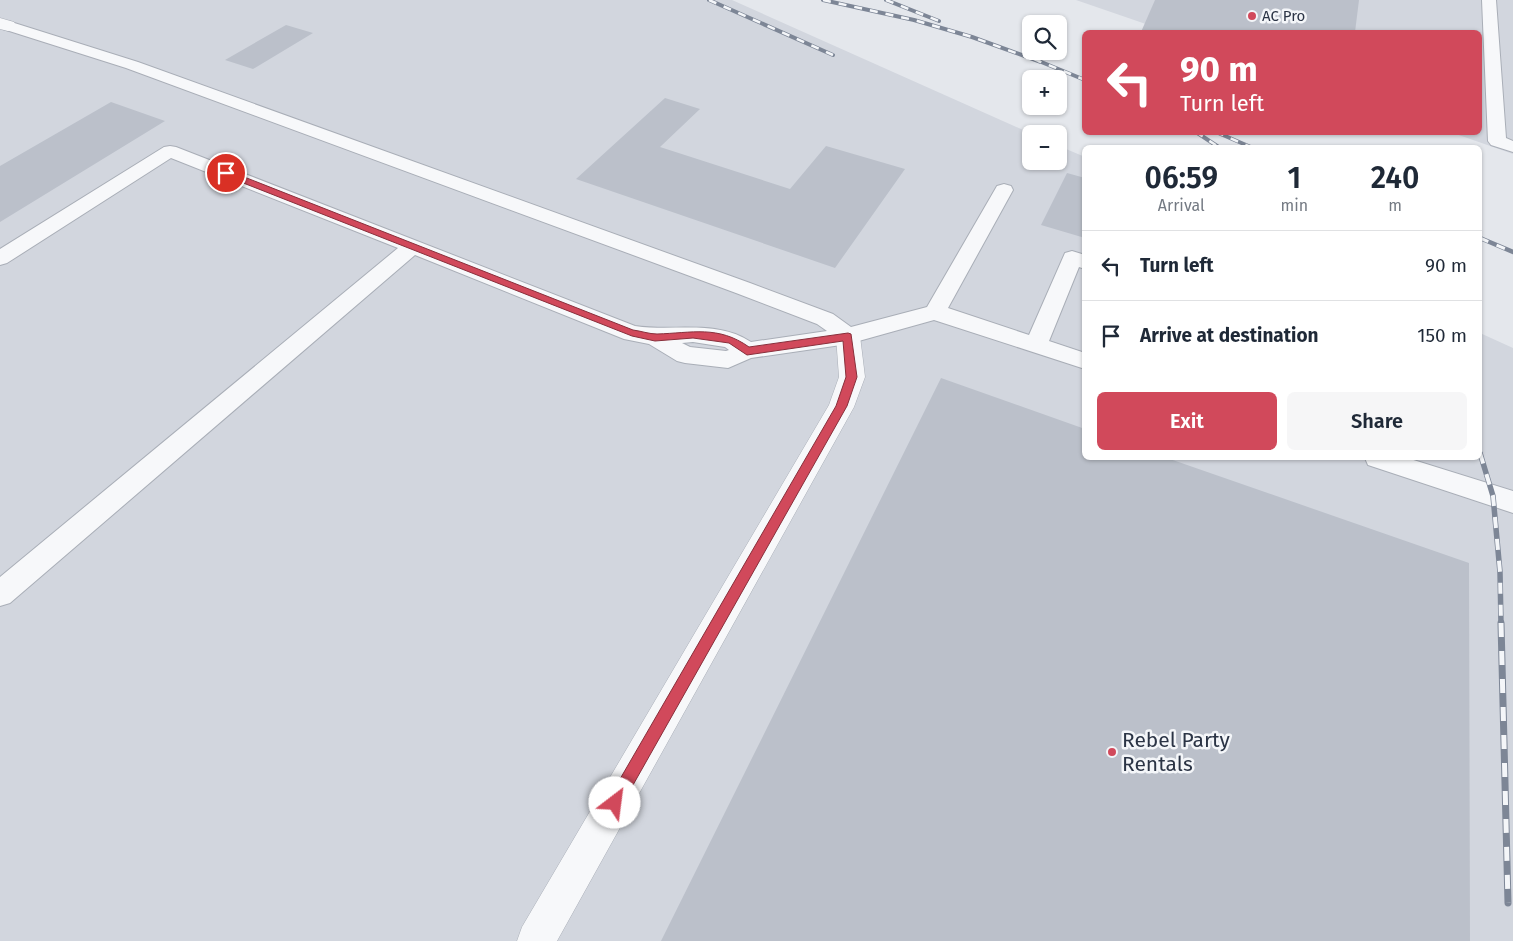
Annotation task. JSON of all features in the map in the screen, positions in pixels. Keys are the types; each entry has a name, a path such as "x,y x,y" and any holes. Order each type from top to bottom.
{"street":[{"path":"536,941 841,406 852,377 848,336"}],"lane":[{"path":"1489,0 1497,141 1513,147"},
{"path":"4,25 132,65 760,294 825,319 848,336"},
{"path":"0,258 170,151 412,248 632,333 655,337 693,334 722,338 731,340 747,351 848,336 935,312 1082,360"},
{"path":"935,312 1004,190"},
{"path":"0,594 412,248"},
{"path":"1036,345 1072,258 1082,261"},
{"path":"1383,460 1513,502"}],"shaded area":[{"path":"0,0 732,0 1022,130 1022,170 1067,170 1067,149 1082,156 1082,460 1482,460 1482,334 1513,348 1513,941 0,941"},
{"path":"1076,0 1513,0 1513,154 1459,135 1482,135 1482,30 1163,30"}],"building":[{"name":"AC Pro","path":"1155,0 1359,0 1355,30 1142,30"},
{"path":"286,25 313,33 253,69 225,60"},
{"path":"665,98 700,109 660,147 790,189 826,146 905,169 835,268 576,179"},
{"path":"111,102 165,121 0,222 0,166"},
{"path":"1067,173 1082,177 1082,237 1041,225"},
{"name":"Rebel Party Rentals","path":"941,378 1082,428 1082,460 1173,460 1469,563 1470,941 661,941"}],"railway":[{"path":"709,0 833,55"},
{"path":"823,0 914,20 972,37 1041,62"},
{"path":"886,0 939,21"},
{"path":"1036,60 1082,79"},
{"path":"1200,135 1216,145"},
{"path":"1223,135 1246,145"},
{"path":"1482,239 1513,252"},
{"path":"1482,460 1493,496 1500,572 1501,624"},
{"path":"1501,623 1508,903"}],"place":[{"name":"AC Pro","path":"1252,16"},
{"name":"Rebel Party Rentals","path":"1112,752"}],"route":[{"path":"226,173 412,248 632,333 655,337 693,334 731,340 747,351 848,336 852,377 841,406 615,803"}]}
